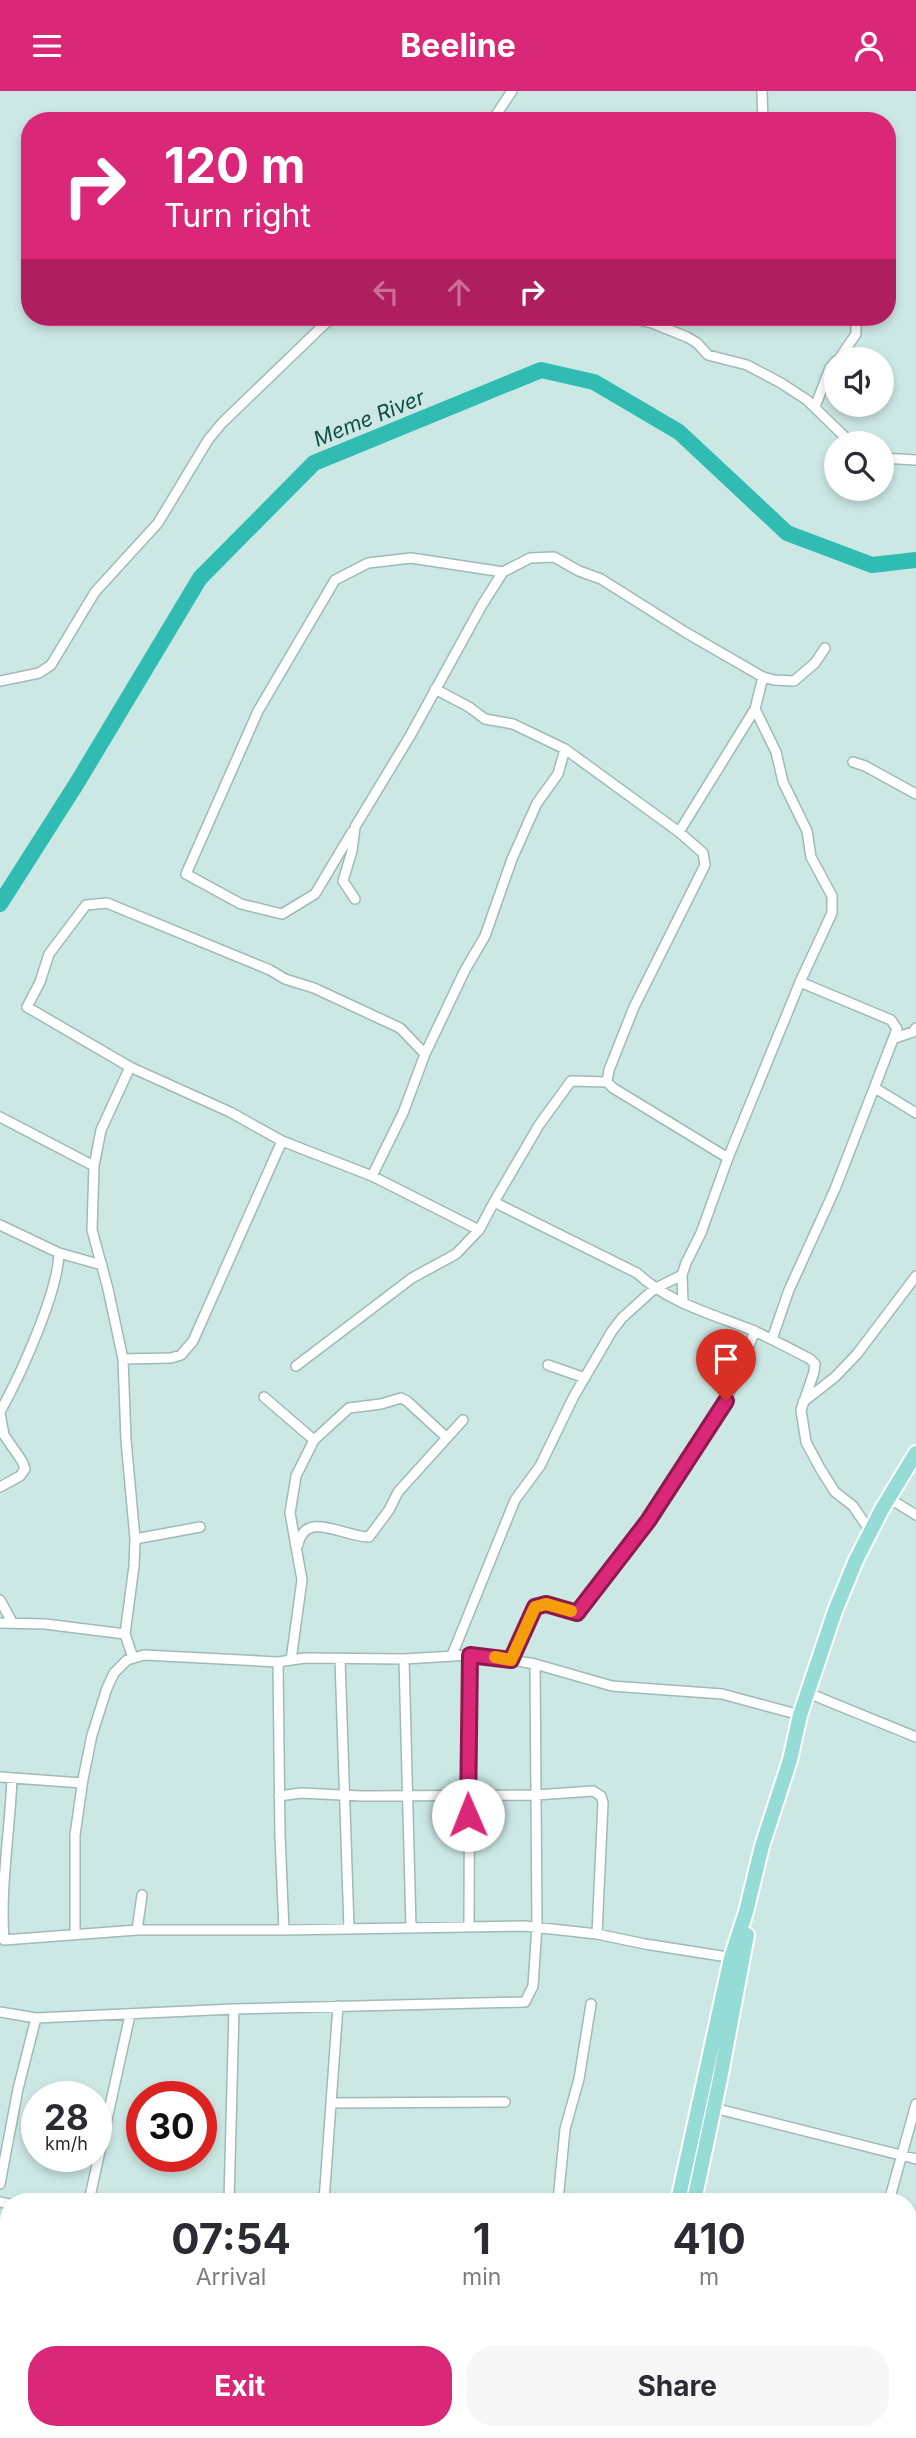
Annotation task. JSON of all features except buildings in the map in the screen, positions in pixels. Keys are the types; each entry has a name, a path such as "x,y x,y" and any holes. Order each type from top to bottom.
{"main road":[{"path":"696,2193 714,2109 746,1912 762,1846 790,1760 800,1715 835,1611 856,1560 916,1453"},
{"path":"680,2193 767,1846 841,1609 860,1564 916,1469"}],"street":[{"path":"498,112 512,91"},
{"path":"762,91 763,112"},
{"path":"0,681 39,673 51,665 95,592 158,523 208,440 222,422 323,326"},
{"path":"660,326 687,337 708,355 747,365 781,383 815,407 839,431"},
{"path":"847,347 856,334 856,326"},
{"path":"815,407 824,383"},
{"path":"894,458 916,460"},
{"path":"503,572 411,558 368,563 335,580 258,711 186,874 241,904 282,914 315,894 410,736 503,572 530,558 554,557 601,579 763,677 794,681 815,663 825,648"},
{"path":"678,832 755,709 763,677"},
{"path":"435,689 485,719 513,723 565,749 703,853 705,865 634,1007 608,1070 607,1082"},
{"path":"683,1303 682,1275 701,1233 727,1158 800,982 832,913 832,896 811,857 807,831 783,782 776,752 755,709"},
{"path":"372,1177 403,1113 425,1054 465,970 485,936 512,859 537,803 558,774 565,749"},
{"path":"853,762 916,793"},
{"path":"355,827 352,851 343,881 355,899"},
{"path":"425,1054 400,1028 314,988 285,979 270,969 107,903 86,905 49,954 40,982 27,1007 130,1067 230,1112 282,1141 372,1177 479,1230"},
{"path":"772,1339 789,1290 835,1189 897,1029 891,1020 800,982"},
{"path":"895,1038 913,1032 916,1028"},
{"path":"130,1067 100,1130 94,1166 92,1230 123,1359 135,1539 125,1634 133,1658"},
{"path":"296,1366 412,1278 456,1254 479,1230 539,1125 571,1081 607,1082 727,1158"},
{"path":"874,1088 916,1113"},
{"path":"0,1118 94,1166"},
{"path":"123,1359 171,1358 181,1355 193,1342 282,1141"},
{"path":"494,1202 637,1273 654,1289 772,1339 810,1359 815,1364 814,1372 802,1403 801,1422 806,1442 835,1492 853,1506 870,1531"},
{"path":"0,1225 59,1253 102,1265"},
{"path":"0,1487 20,1476 25,1469 23,1461 4,1435 0,1413 36,1333 59,1272 59,1253"},
{"path":"452,1655 515,1500 540,1466 585,1378 622,1318 654,1289 682,1275"},
{"path":"802,1403 835,1377 857,1354 916,1276"},
{"path":"511,1660 535,1607 546,1604 577,1613 648,1521 726,1401 755,1332"},
{"path":"548,1365 585,1378"},
{"path":"264,1397 314,1440"},
{"path":"291,1660 302,1580 290,1513 296,1476 314,1440 349,1408 381,1404 401,1398 446,1437"},
{"path":"297,1547 303,1530 310,1527 318,1526 369,1537 389,1510 398,1492 463,1420"},
{"path":"895,1502 916,1515"},
{"path":"135,1539 200,1527"},
{"path":"0,1600 12,1622"},
{"path":"0,1623 46,1624 125,1634"},
{"path":"75,1934 75,1835 92,1735 114,1674 121,1665 133,1658 144,1655 278,1662 305,1658 404,1659 470,1655 535,1664 612,1686 722,1694 800,1715"},
{"path":"469,1925 470,1655"},
{"path":"340,1659 349,1929"},
{"path":"404,1659 411,1927"},
{"path":"278,1662 284,1930"},
{"path":"0,2012 36,2018 234,2009 525,2002 533,1986 537,1926 535,1664"},
{"path":"813,1695 916,1737"},
{"path":"0,1777 82,1783"},
{"path":"12,1778 11,1812 5,1850 2,1926 5,1940 137,1930 537,1926 737,1957"},
{"path":"279,1796 301,1793 536,1795 593,1791 601,1796 603,1803 597,1934"},
{"path":"137,1930 142,1895"},
{"path":"559,2193 565,2129 579,2079 591,2004"},
{"path":"325,2193 338,2006"},
{"path":"229,2193 234,2009"},
{"path":"91,2193 130,2015"},
{"path":"0,2183 18,2089 36,2018"},
{"path":"332,2103 505,2102"},
{"path":"890,2193 916,2104"},
{"path":"714,2109 916,2159"}],"waterway":[{"name":"Meme River","path":"0,904 77,783 200,578 314,463 541,370 594,382 679,432 787,533 872,565 916,560"}],"slow traffic":[{"path":"495,1657 511,1660 535,1607 546,1604 571,1611"}],"route":[{"path":"468,1815 470,1655 511,1660 535,1607 546,1604 577,1613 648,1521 726,1401"}]}
